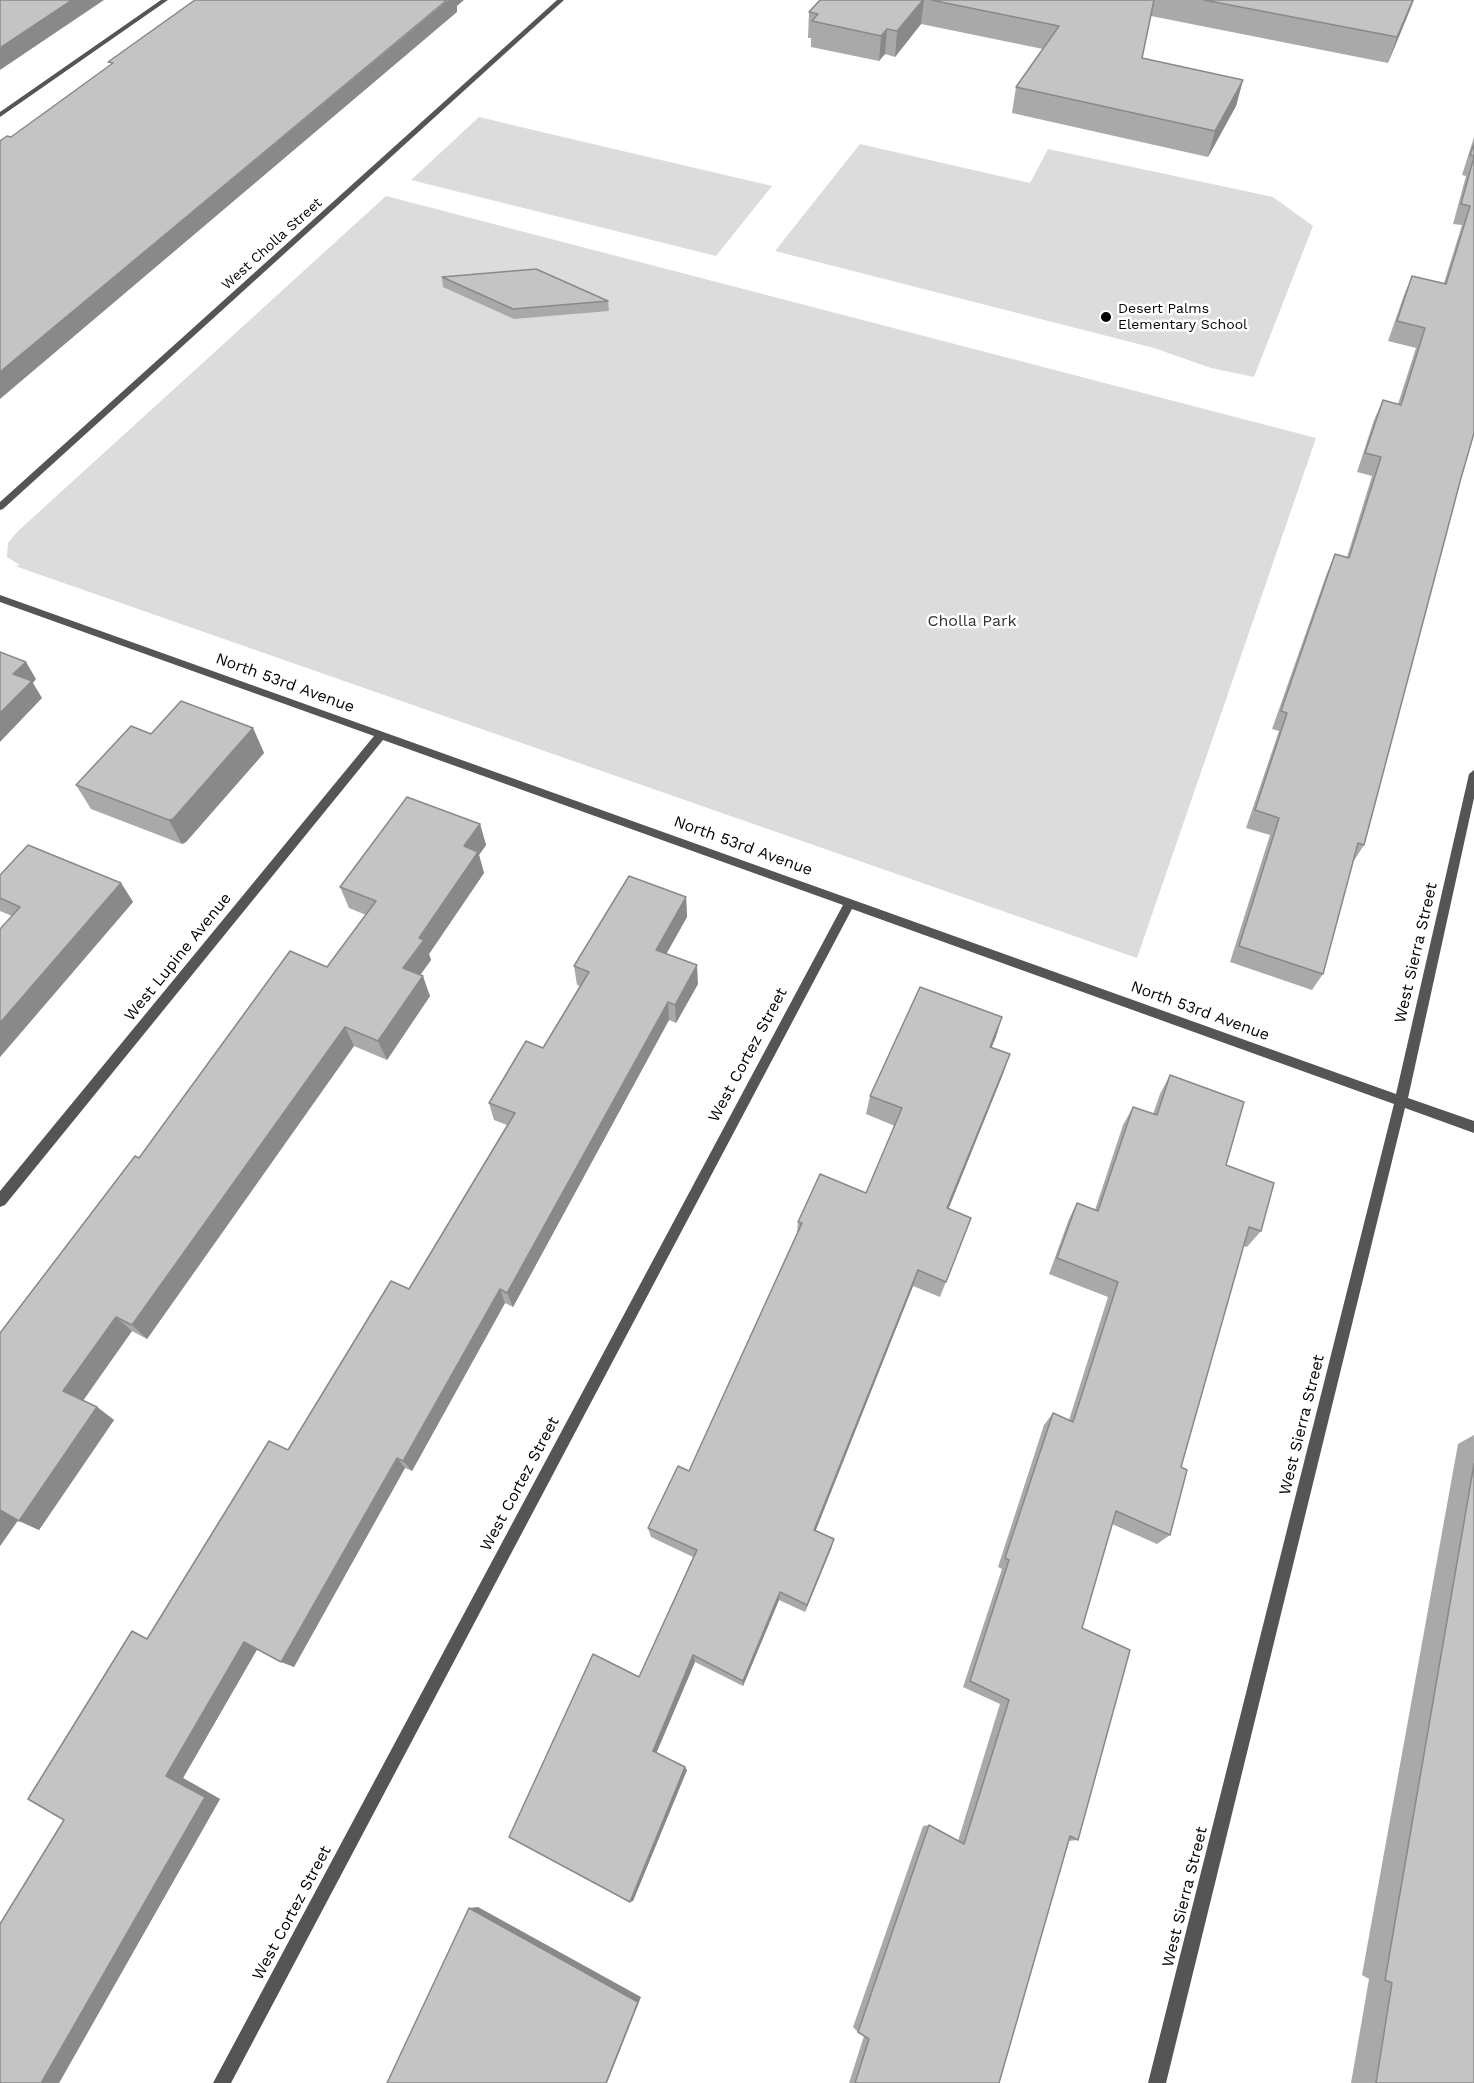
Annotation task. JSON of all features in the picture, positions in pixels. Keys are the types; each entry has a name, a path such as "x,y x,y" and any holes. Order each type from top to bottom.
{"street":[{"path":"0,115 165,0"},
{"name":"West Cholla Street","path":"0,507 561,0"},
{"name":"North 53rd Avenue","path":"0,598 1474,1127"},
{"name":"West Lupine Avenue","path":"0,1201 381,735"},
{"name":"West Sierra Street","path":"1157,2083 1401,1100 1474,774"},
{"name":"West Cortez Street","path":"222,2083 850,902"}],"green space":[{"path":"479,117 772,186 716,256 411,180"},
{"path":"860,144 1030,183 1048,149 1273,197 1313,226 1254,377 1211,368 1154,348 775,251"},
{"name":"Cholla Park","path":"386,196 1316,438 1137,958 15,566 20,565 7,557 8,543 17,532"}],"building":[{"path":"0,0 72,0 0,48"},
{"path":"195,0 447,0 0,372 0,141 7,136 11,137 113,63 108,62"},
{"path":"820,0 923,0 897,31 887,29 881,36 812,21 818,14 809,12"},
{"path":"931,0 1154,0 1142,58 1243,80 1215,131 1016,87 1059,26"},
{"path":"1204,0 1413,0 1397,37"},
{"path":"1474,144 1474,156 1470,155"},
{"path":"1474,157 1474,433 1364,845 1358,843 1323,974 1239,946 1279,818 1255,810 1287,713 1281,711 1335,554 1349,558 1381,457 1365,453 1383,400 1401,405 1425,328 1397,321 1412,276 1446,284 1470,206 1461,204"},
{"path":"536,269 608,301 513,309 442,277"},
{"path":"0,652 26,662 13,674 32,681 0,713"},
{"path":"181,701 253,728 173,819 169,820 76,785 131,726 151,734"},
{"path":"407,797 480,824 464,846 478,852 419,938 424,940 403,968 423,976 378,1041 345,1027 132,1325 116,1317 63,1391 97,1407 19,1521 0,1510 0,1333 135,1156 139,1158 290,951 327,967 376,901 340,887"},
{"path":"28,845 121,883 0,1023 0,929 20,907 0,898 0,875"},
{"path":"629,876 686,897 656,950 697,965 675,1005 668,1002 507,1293 500,1289 403,1461 397,1458 281,1662 244,1642 166,1776 205,1797 41,2083 0,2083 0,1924 64,1820 28,1799 132,1631 147,1639 269,1441 288,1450 391,1281 409,1289 515,1113 489,1103 526,1041 543,1048 589,972 574,966"},
{"path":"920,987 1002,1017 990,1047 1010,1054 947,1208 971,1218 946,1282 918,1270 814,1530 834,1539 807,1605 780,1592 743,1681 693,1655 653,1751 685,1767 630,1902 509,1837 593,1654 639,1677 697,1550 648,1528 678,1466 689,1471 802,1223 798,1222 820,1174 866,1193 902,1108 870,1096"},
{"path":"1170,1075 1244,1102 1226,1165 1274,1183 1261,1231 1249,1227 1181,1467 1187,1470 1170,1535 1116,1511 1082,1628 1130,1650 1078,1840 1070,1836 999,2083 855,2083 869,2039 858,2032 929,1825 964,1844 1009,1700 970,1681 1009,1560 1005,1558 1053,1413 1073,1422 1118,1282 1057,1258 1077,1203 1098,1211 1133,1107 1157,1115"},
{"path":"1474,1464 1474,2083 1376,2083 1392,1983 1385,1980"},
{"path":"469,1908 638,2002 606,2083 387,2083"}],"place":[{"name":"Desert Palms Elementary School","path":"1106,317"}]}
